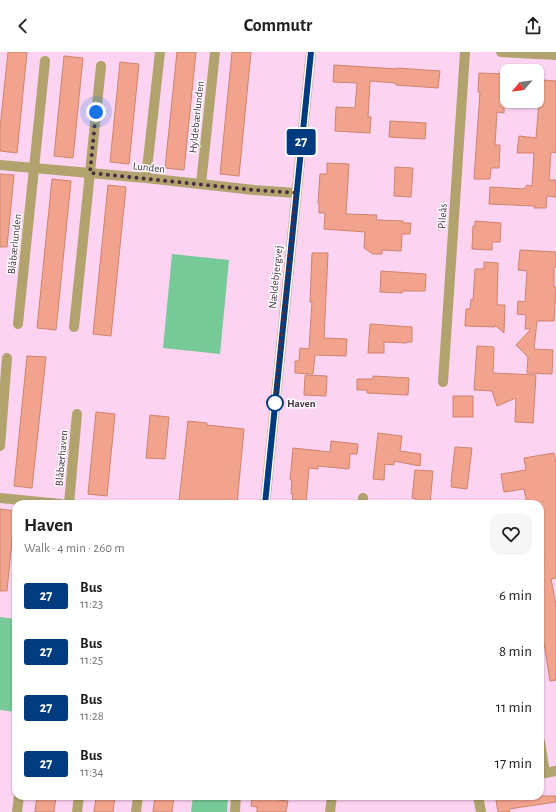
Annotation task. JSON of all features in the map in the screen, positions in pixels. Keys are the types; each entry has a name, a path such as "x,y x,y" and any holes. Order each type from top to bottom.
{"street":[{"path":"146,178 160,52"},
{"name":"Hyldebærlunden","path":"201,184 215,52"},
{"name":"Nældebjergvej","path":"265,500 311,52"},
{"name":"Pileås","path":"443,382 464,52"},
{"path":"501,52 556,55"},
{"path":"34,167 45,61"},
{"path":"74,327 101,66"},
{"name":"Lunden","path":"0,164 296,193"},
{"name":"Blåbærlunden","path":"18,324 34,167"},
{"path":"0,446 7,358"},
{"name":"Blåbærhaven","path":"69,500 78,414"},
{"path":"0,498 17,500"},
{"path":"544,773 556,771"},
{"path":"18,812 19,800"},
{"path":"77,812 78,800"},
{"path":"136,812 138,800"},
{"path":"234,812 236,800"},
{"path":"330,812 332,800"},
{"path":"479,800 481,812"}],"green space":[{"path":"172,254 229,260 220,354 163,348"},
{"path":"0,617 12,618 12,712 0,710"},
{"path":"192,800 228,800 227,812 191,812"}],"building":[{"path":"8,52 27,52 17,153 0,151 0,128"},
{"path":"177,52 196,52 184,170 165,168"},
{"path":"232,52 251,52 239,176 220,174"},
{"path":"64,56 83,58 73,158 54,156"},
{"path":"120,62 139,64 129,164 110,162"},
{"path":"334,65 440,71 438,88 396,85 396,83 370,81 368,117 371,117 370,133 335,131 336,107 355,108 357,83 333,82"},
{"path":"479,73 500,74 500,108 504,108 504,113 497,112 495,145 500,145 499,168 491,168 490,179 474,179 480,92 478,92"},
{"path":"544,80 556,81 556,153 551,152 549,180 556,180 556,197 547,196 546,208 534,208 535,206 489,204 490,187 524,189 527,185 532,186 534,153 517,153 519,136 536,138 538,108 544,108"},
{"path":"390,121 426,123 425,139 389,137"},
{"path":"327,163 349,164 346,214 377,215 376,220 403,221 403,223 411,223 410,234 402,234 401,251 382,250 382,254 373,254 364,248 365,232 324,229 325,213 319,213 318,203 320,174 327,174"},
{"path":"395,167 413,168 411,197 394,196"},
{"path":"0,174 14,175 7,247 0,247"},
{"path":"52,179 71,181 56,330 37,328"},
{"path":"108,185 126,187 111,336 93,334"},
{"path":"475,221 501,223 500,242 492,242 492,250 472,249 473,226 475,226"},
{"path":"520,250 556,252 556,267 554,267 554,287 556,287 554,321 537,321 534,349 553,350 552,374 527,373 528,357 516,345 531,329 525,329 526,315 517,314 518,301 525,302 527,271 518,270"},
{"path":"312,253 328,253 324,338 347,339 346,356 315,355 313,374 295,373 295,361 299,361 300,348 309,349 312,302 310,302"},
{"path":"484,262 498,263 497,305 505,305 504,333 495,325 495,327 465,326 466,309 470,309 471,299 473,300 475,269 484,269"},
{"path":"381,271 426,274 425,291 403,291 402,293 380,292"},
{"path":"370,324 412,327 412,342 384,342 384,353 368,353"},
{"path":"477,346 494,347 493,373 536,375 533,423 515,422 516,398 497,406 492,391 474,390"},
{"path":"27,356 46,357 32,488 14,486"},
{"path":"305,375 327,376 326,396 304,395"},
{"path":"373,376 409,378 408,395 367,393 367,390 357,390 357,379 373,379"},
{"path":"453,396 473,396 473,417 453,417"},
{"path":"96,412 115,414 107,496 88,494"},
{"path":"150,415 169,417 165,459 146,458"},
{"path":"188,421 207,423 207,425 244,429 237,500 179,500"},
{"path":"378,433 402,436 400,451 421,454 420,466 394,461 394,465 385,464 384,480 373,479"},
{"path":"331,441 358,444 357,454 350,454 349,469 318,466 318,469 309,468 306,500 292,500 293,494 291,494 292,480 290,480 293,448 330,452"},
{"path":"455,447 472,448 467,489 451,487"},
{"path":"554,453 556,464 556,578 551,579 556,605 556,680 550,681 544,643 544,500 526,500 524,489 504,492 501,474 526,470 524,458"},
{"path":"415,470 433,471 430,500 416,500 412,498"},
{"path":"0,509 12,511 12,541 7,591 0,591"},
{"path":"544,796 556,796 556,802 509,809 510,812 498,812 496,800 544,800"},
{"path":"36,800 56,800 54,812 35,812"},
{"path":"96,800 114,800 113,812 94,812"},
{"path":"154,800 174,800 172,812 153,812"},
{"path":"252,800 288,801 286,812 257,812 257,807 251,806"}],"bus line":[{"name":"27","path":"265,500 311,52"}],"place":[{"name":"Haven","path":"275,403"}],"route":[{"path":"96,112 90,173 296,193 274,409 275,403"}]}
